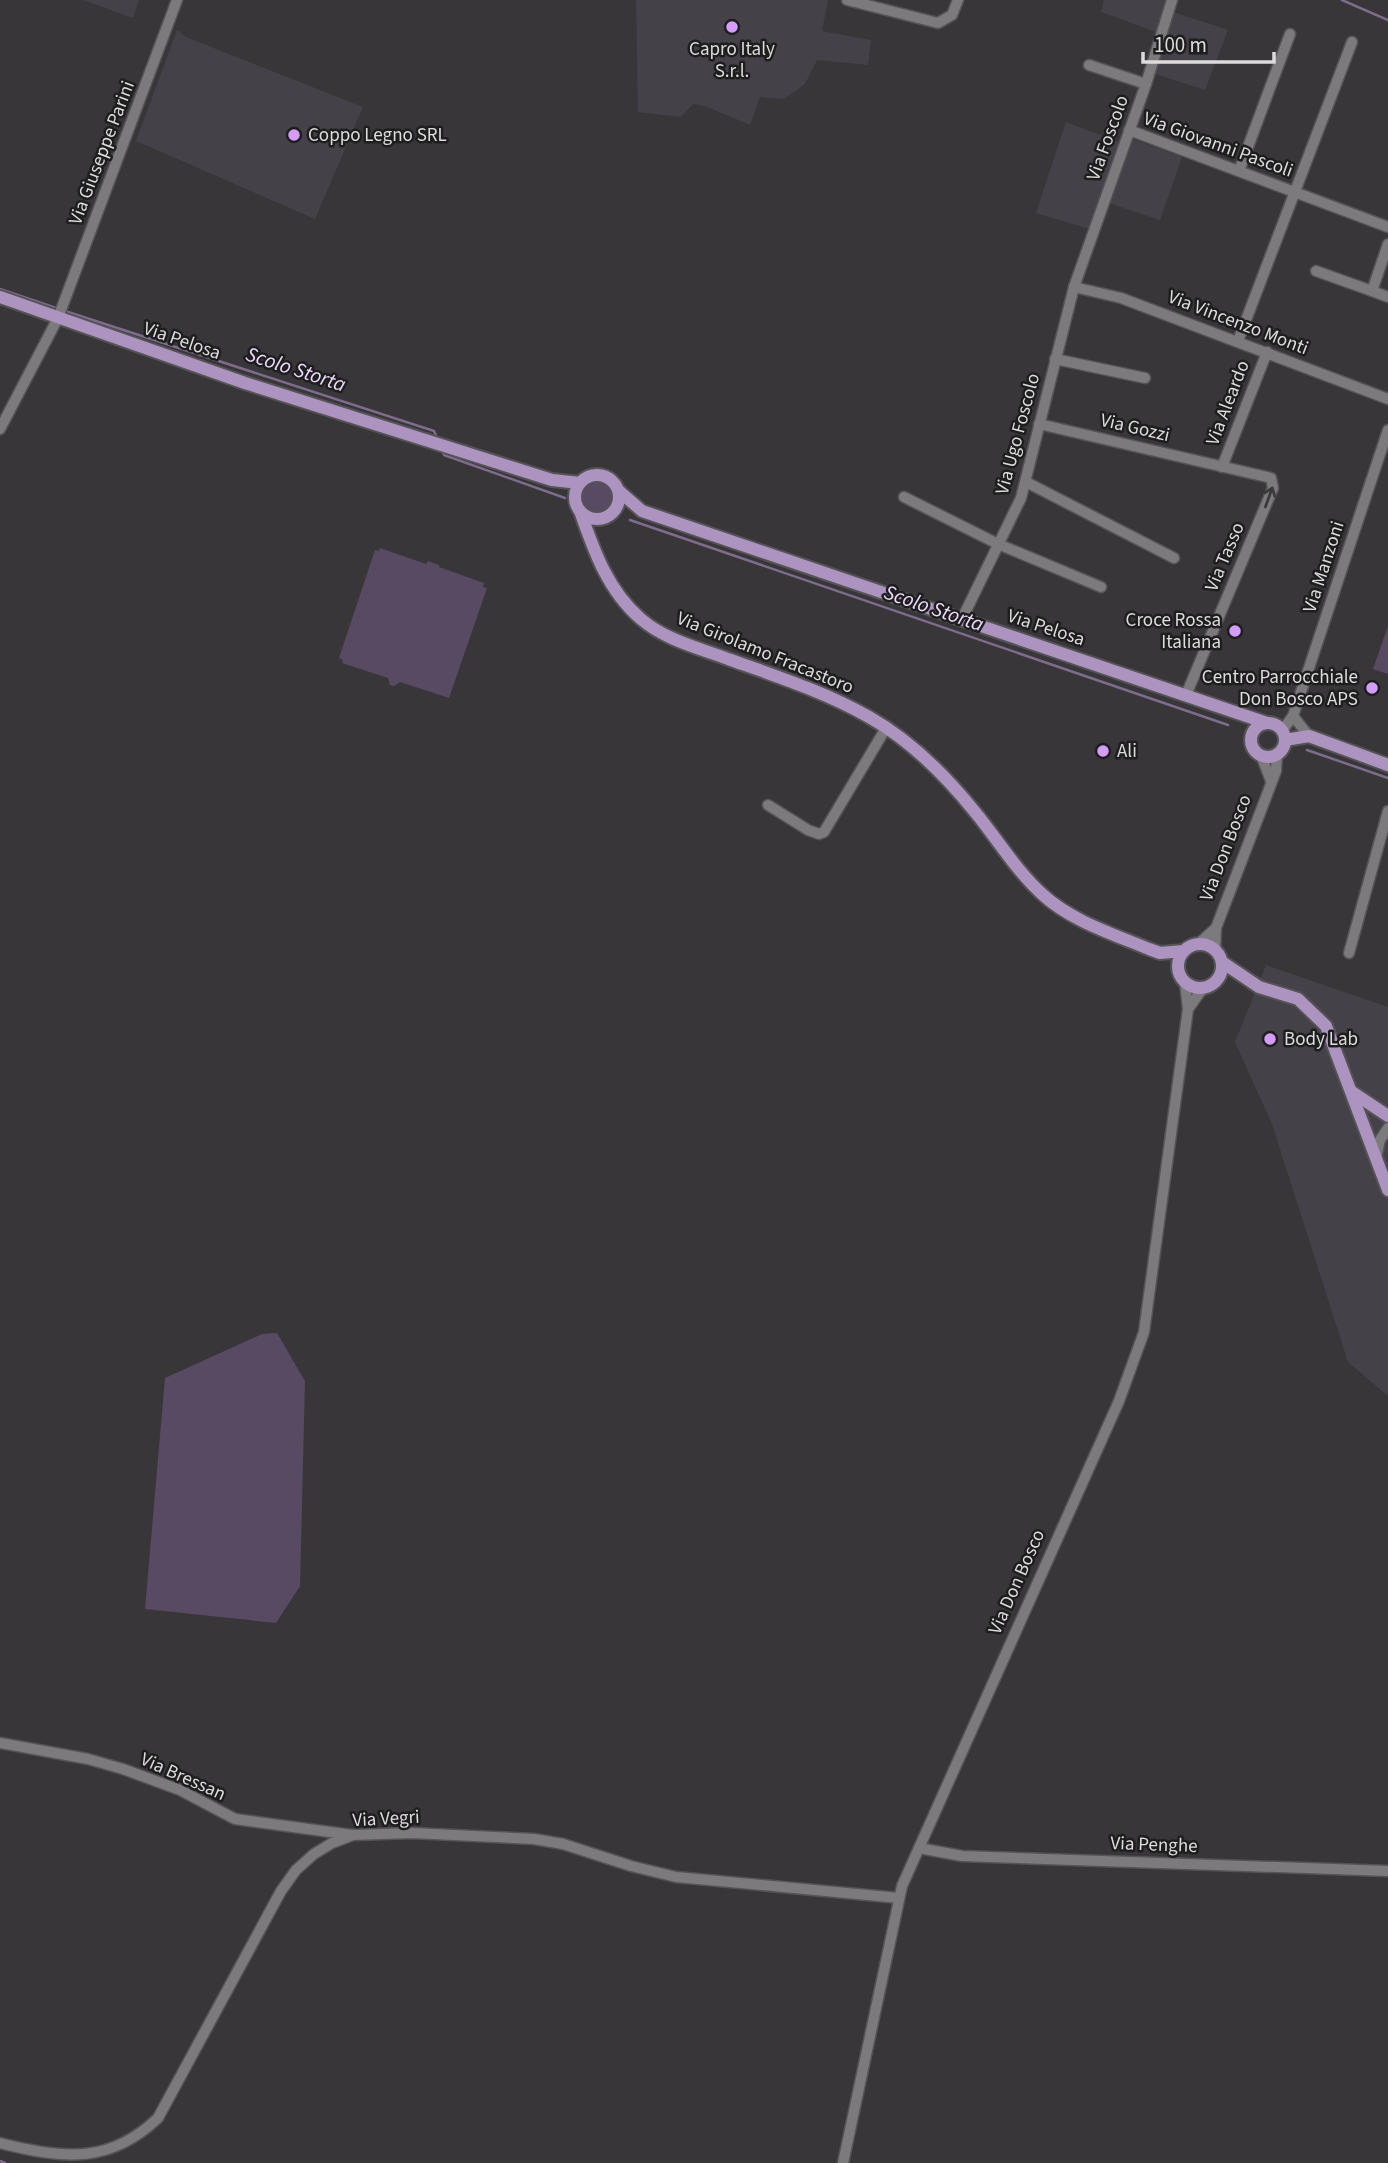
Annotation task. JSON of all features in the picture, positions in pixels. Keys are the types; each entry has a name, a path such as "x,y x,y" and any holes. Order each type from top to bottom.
{"main road":[{"name":"Via Pelosa","path":"0,298 61,312 245,383 552,480 580,483 592,475 598,475 611,480 619,491 642,511 1267,723"},
{"name":"Via Pelosa","path":"552,480 575,498"},
{"path":"580,483 575,498 580,511"},
{"path":"597,555 598,530 618,506 619,491"},
{"name":"Via Pelosa","path":"580,511 591,518 642,511"},
{"name":"Via Girolamo Fracastoro","path":"580,511 603,571 621,601 644,622 680,641 828,697 886,728 943,776 976,813 1016,869 1044,896 1077,918 1160,953 1182,977"},
{"path":"1240,713 1252,735 1254,749 1266,757 1281,751 1283,735 1278,726 1267,723 1258,727 1252,735"},
{"path":"1283,735 1309,736 1388,765"},
{"path":"1197,945 1204,945 1250,982"},
{"name":"Via Don Bosco","path":"1182,977 1180,957 1184,951 1197,945"},
{"name":"Via Girolamo Fracastoro","path":"1160,953 1184,951"},
{"name":"Via Don Bosco","path":"1203,988 1217,981 1220,975 1218,957"},
{"path":"1182,977 1191,986 1203,988"},
{"path":"1217,981 1250,982 1298,999 1326,1026 1388,1190"},
{"path":"1352,1092 1388,1116"}],"street":[{"name":"Via Giuseppe Parini","path":"0,429 61,312 177,0"},
{"path":"847,0 937,23 949,18 956,5"},
{"name":"Via Foscolo","path":"1074,287 1146,84 1172,0"},
{"path":"1239,171 1290,34"},
{"name":"Via Giovanni Pascoli","path":"1295,192 1352,42"},
{"path":"1089,65 1146,84"},
{"name":"Via Giovanni Pascoli","path":"1129,130 1388,227"},
{"path":"1238,341 1295,192"},
{"path":"1372,291 1388,244"},
{"path":"1316,271 1388,297"},
{"name":"Via Vincenzo Monti","path":"1074,287 1121,298 1388,399"},
{"name":"Via Ugo Foscolo","path":"961,621 1026,482 1074,287"},
{"name":"Via Aleardo","path":"1222,467 1267,352"},
{"path":"1055,359 1145,378"},
{"name":"Via Gozzi","path":"1039,424 1222,467"},
{"name":"Via Manzoni","path":"1283,735 1293,716 1388,431"},
{"name":"Via Tasso","path":"1186,695 1273,488 1271,478 1222,467"},
{"path":"1026,482 1174,558"},
{"path":"904,497 998,544 1101,587"},
{"path":"1293,716 1309,736"},
{"path":"768,805 808,830 818,834 824,832 886,728"},
{"name":"Via Don Bosco","path":"1218,957 1216,928 1276,771 1277,754"},
{"name":"Via Don Bosco","path":"1261,755 1271,781"},
{"path":"1349,953 1388,811"},
{"name":"Via Don Bosco","path":"1197,945 1216,928"},
{"name":"Via Don Bosco","path":"843,2163 899,1898 1135,1362 1144,1332 1188,1009 1182,977"},
{"name":"Via Don Bosco","path":"1188,1009 1203,988"},
{"path":"1376,1158 1380,1140 1388,1128"},
{"name":"Via Bressan","path":"0,1743 88,1759 123,1769 180,1790 236,1819 250,1823 353,1836"},
{"name":"Via Vegri","path":"0,2143 58,2158 100,2161 131,2148 144,2138 158,2118 281,1891 296,1870 314,1854 332,1843 353,1836 412,1833 534,1839 563,1843 631,1866 676,1877 899,1898"},
{"name":"Via Penghe","path":"919,1848 962,1856 1388,1871"}],"shaded area":[{"path":"83,0 139,0 133,18"},
{"path":"636,0 828,0 822,31 871,40 868,65 817,60 805,84 784,99 760,97 750,125 705,106 693,104 681,117 638,112"},
{"path":"1104,0 1166,0 1156,32 1101,12"},
{"path":"1173,12 1228,30 1205,90 1153,73"},
{"path":"177,30 186,37 363,107 315,219 136,141"},
{"path":"1066,122 1124,144 1127,137 1182,157 1160,220 1108,203 1093,230 1036,213"},
{"path":"597,482 603,483 611,491 611,503 603,511 597,512 591,511 583,503 582,497 583,491 591,483"},
{"path":"380,548 426,564 428,561 439,565 484,583 483,587 487,588 449,698 400,682 394,686 390,685 388,678 342,663 343,660 339,658 375,550 379,551"},
{"path":"1388,626 1388,674 1373,669"},
{"path":"1266,965 1388,1007 1388,1396 1348,1362 1272,1124 1235,1042"},
{"path":"277,1333 305,1381 300,1586 276,1623 145,1609 165,1378 262,1334"}],"waterway":[{"path":"1342,0 1388,20"},
{"name":"Scolo Storta","path":"0,289 59,309"},
{"name":"Scolo Storta","path":"65,311 434,431 437,438"},
{"name":"Scolo Storta","path":"442,451 444,455 565,498"},
{"name":"Scolo Storta","path":"630,520 1228,725"},
{"name":"Scolo Storta","path":"1307,750 1388,778"},
{"path":"0,2161 5,2163"}],"place":[{"name":"Capro Italy S.r.l.","path":"732,27"},
{"name":"Coppo Legno SRL","path":"294,135"},
{"name":"Croce Rossa Italiana","path":"1235,631"},
{"name":"Centro Parrocchiale Don Bosco APS","path":"1372,688"},
{"name":"Ali","path":"1103,751"},
{"name":"Body Lab","path":"1270,1039"}]}
